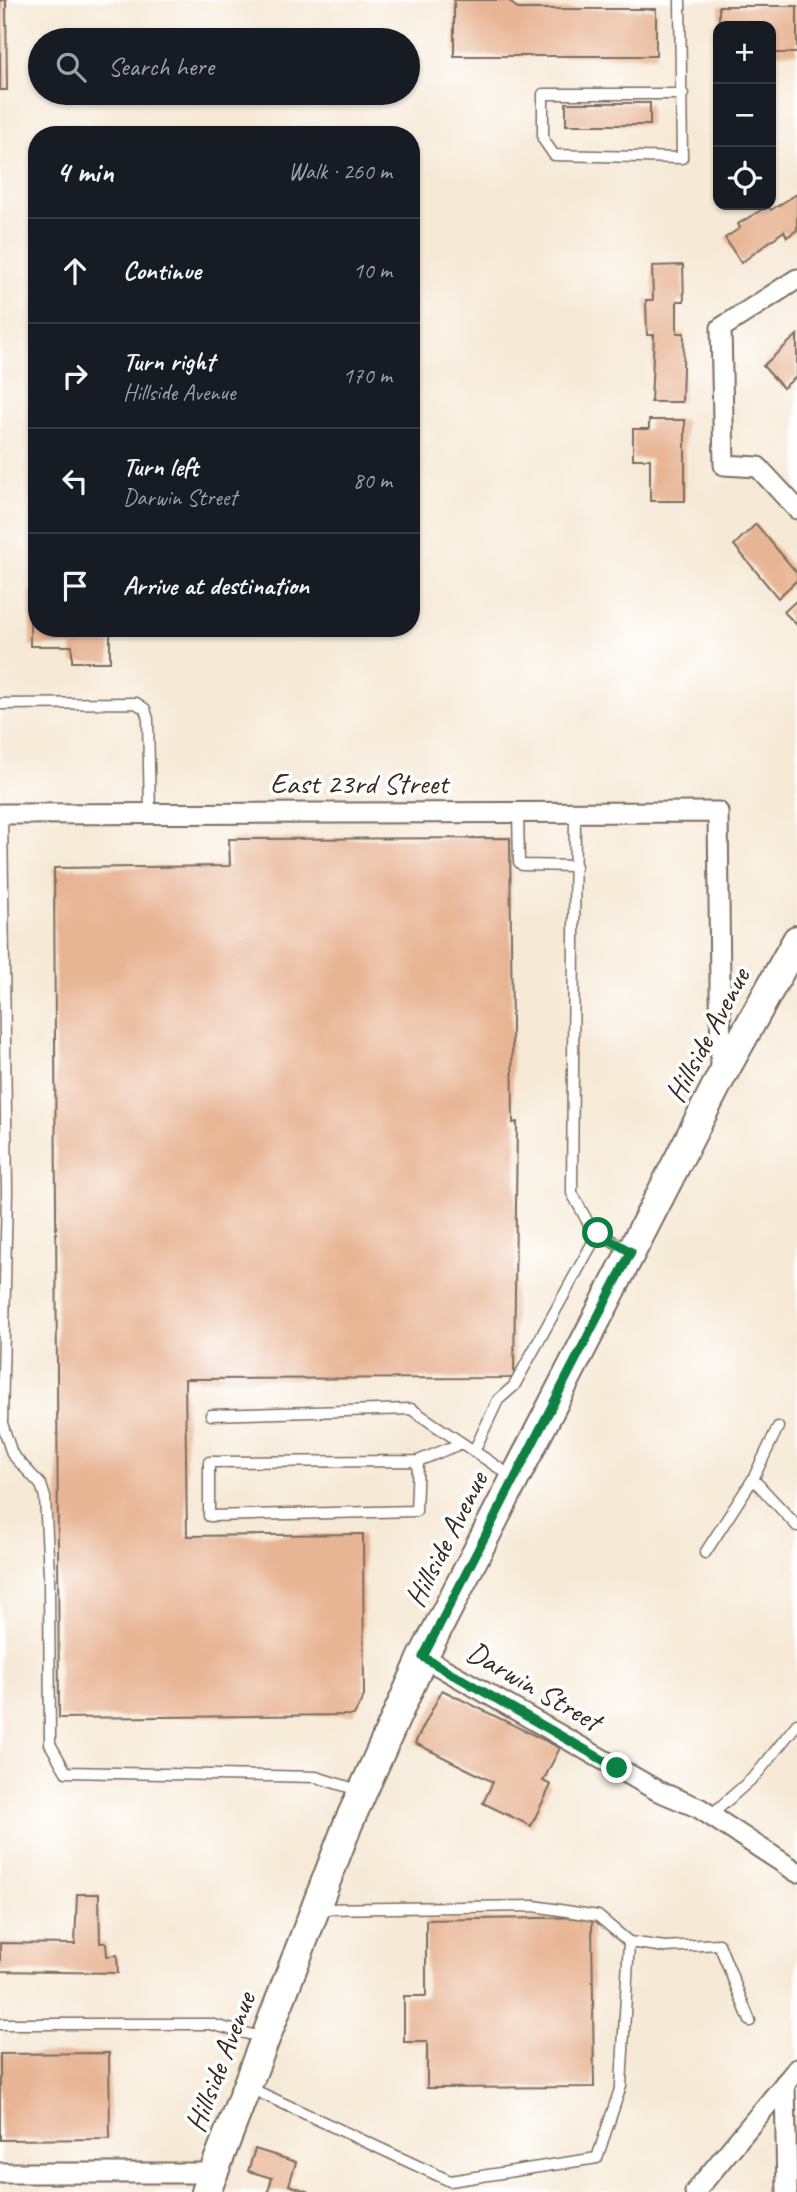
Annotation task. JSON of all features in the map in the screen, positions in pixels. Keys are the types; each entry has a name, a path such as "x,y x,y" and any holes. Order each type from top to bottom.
{"street":[{"path":"797,279 721,328 724,465 758,467 797,509"},
{"name":"East 23rd Street","path":"1,814 718,812 721,1077"},
{"name":"Hillside Avenue","path":"210,2182 313,1909 362,1791 423,1657 721,1077 797,940"},
{"name":"Darwin Street","path":"423,1657 658,1791 710,1816 797,1872"},
{"path":"695,2192 791,2076"},
{"path":"788,2192 791,2076"},
{"path":"0,2173 210,2182"}],"lane":[{"path":"680,0 683,94 682,158 554,155 544,139 544,94 683,94"},
{"path":"0,704 136,703 145,709 148,719 150,814"},
{"path":"519,813 519,862 522,865 576,866"},
{"path":"575,813 572,1193 581,1214 598,1233 631,1252"},
{"path":"1,814 7,1191 2,1423 12,1454 41,1485 45,1497 49,1574 50,1744 66,1772 316,1777 362,1791"},
{"path":"474,1451 498,1400 514,1386 598,1233"},
{"path":"211,1415 411,1409 514,1478"},
{"path":"705,1553 752,1479 778,1427"},
{"path":"418,1461 416,1511 209,1516 209,1462 418,1461 462,1443"},
{"path":"752,1479 797,1526"},
{"path":"710,1816 756,1775 797,1724"},
{"path":"313,1909 534,1906 598,1916 629,1942 665,1947 719,1944 750,2021"},
{"path":"246,2086 450,2181 597,2158 621,2086 629,1942"},
{"path":"0,2024 210,2024 264,2038"}],"building":[{"path":"0,0 6,0 7,90 0,90"},
{"path":"454,0 508,0 518,9 656,9 656,56 454,56"},
{"path":"719,6 797,6 797,53 776,53 776,21 719,21"},
{"path":"566,103 650,103 650,125 566,125"},
{"path":"797,194 797,230 787,237 784,231 741,263 725,238 740,228 738,224 761,210 776,210 776,207"},
{"path":"683,265 684,301 677,301 677,333 684,333 682,402 651,402 654,335 647,335 646,300 653,300 652,266"},
{"path":"797,335 797,376 783,388 763,366"},
{"path":"649,420 685,420 685,501 650,501 650,459 633,459 633,429 649,429"},
{"path":"756,524 797,573 797,580 778,598 734,545"},
{"path":"797,600 797,625 784,612"},
{"path":"30,637 110,637 110,662 72,662 72,646 30,646"},
{"path":"510,838 513,1123 517,1122 514,1378 185,1379 187,1536 363,1534 364,1696 354,1715 59,1718 54,868 230,866 229,839"},
{"path":"442,1690 560,1748 543,1781 551,1785 531,1826 483,1803 493,1782 415,1743"},
{"path":"77,1894 99,1894 100,1943 106,1943 107,1956 117,1955 118,1973 0,1971 0,1943 75,1944"},
{"path":"592,1917 594,2087 427,2088 427,2042 404,2042 404,1996 426,1996 426,1920"},
{"path":"109,2053 110,2139 0,2140 0,2054"},
{"path":"255,2149 296,2162 289,2185 309,2192 268,2192 272,2178 248,2171"}],"route":[{"path":"598,1233 631,1252 423,1657 617,1768"}]}
